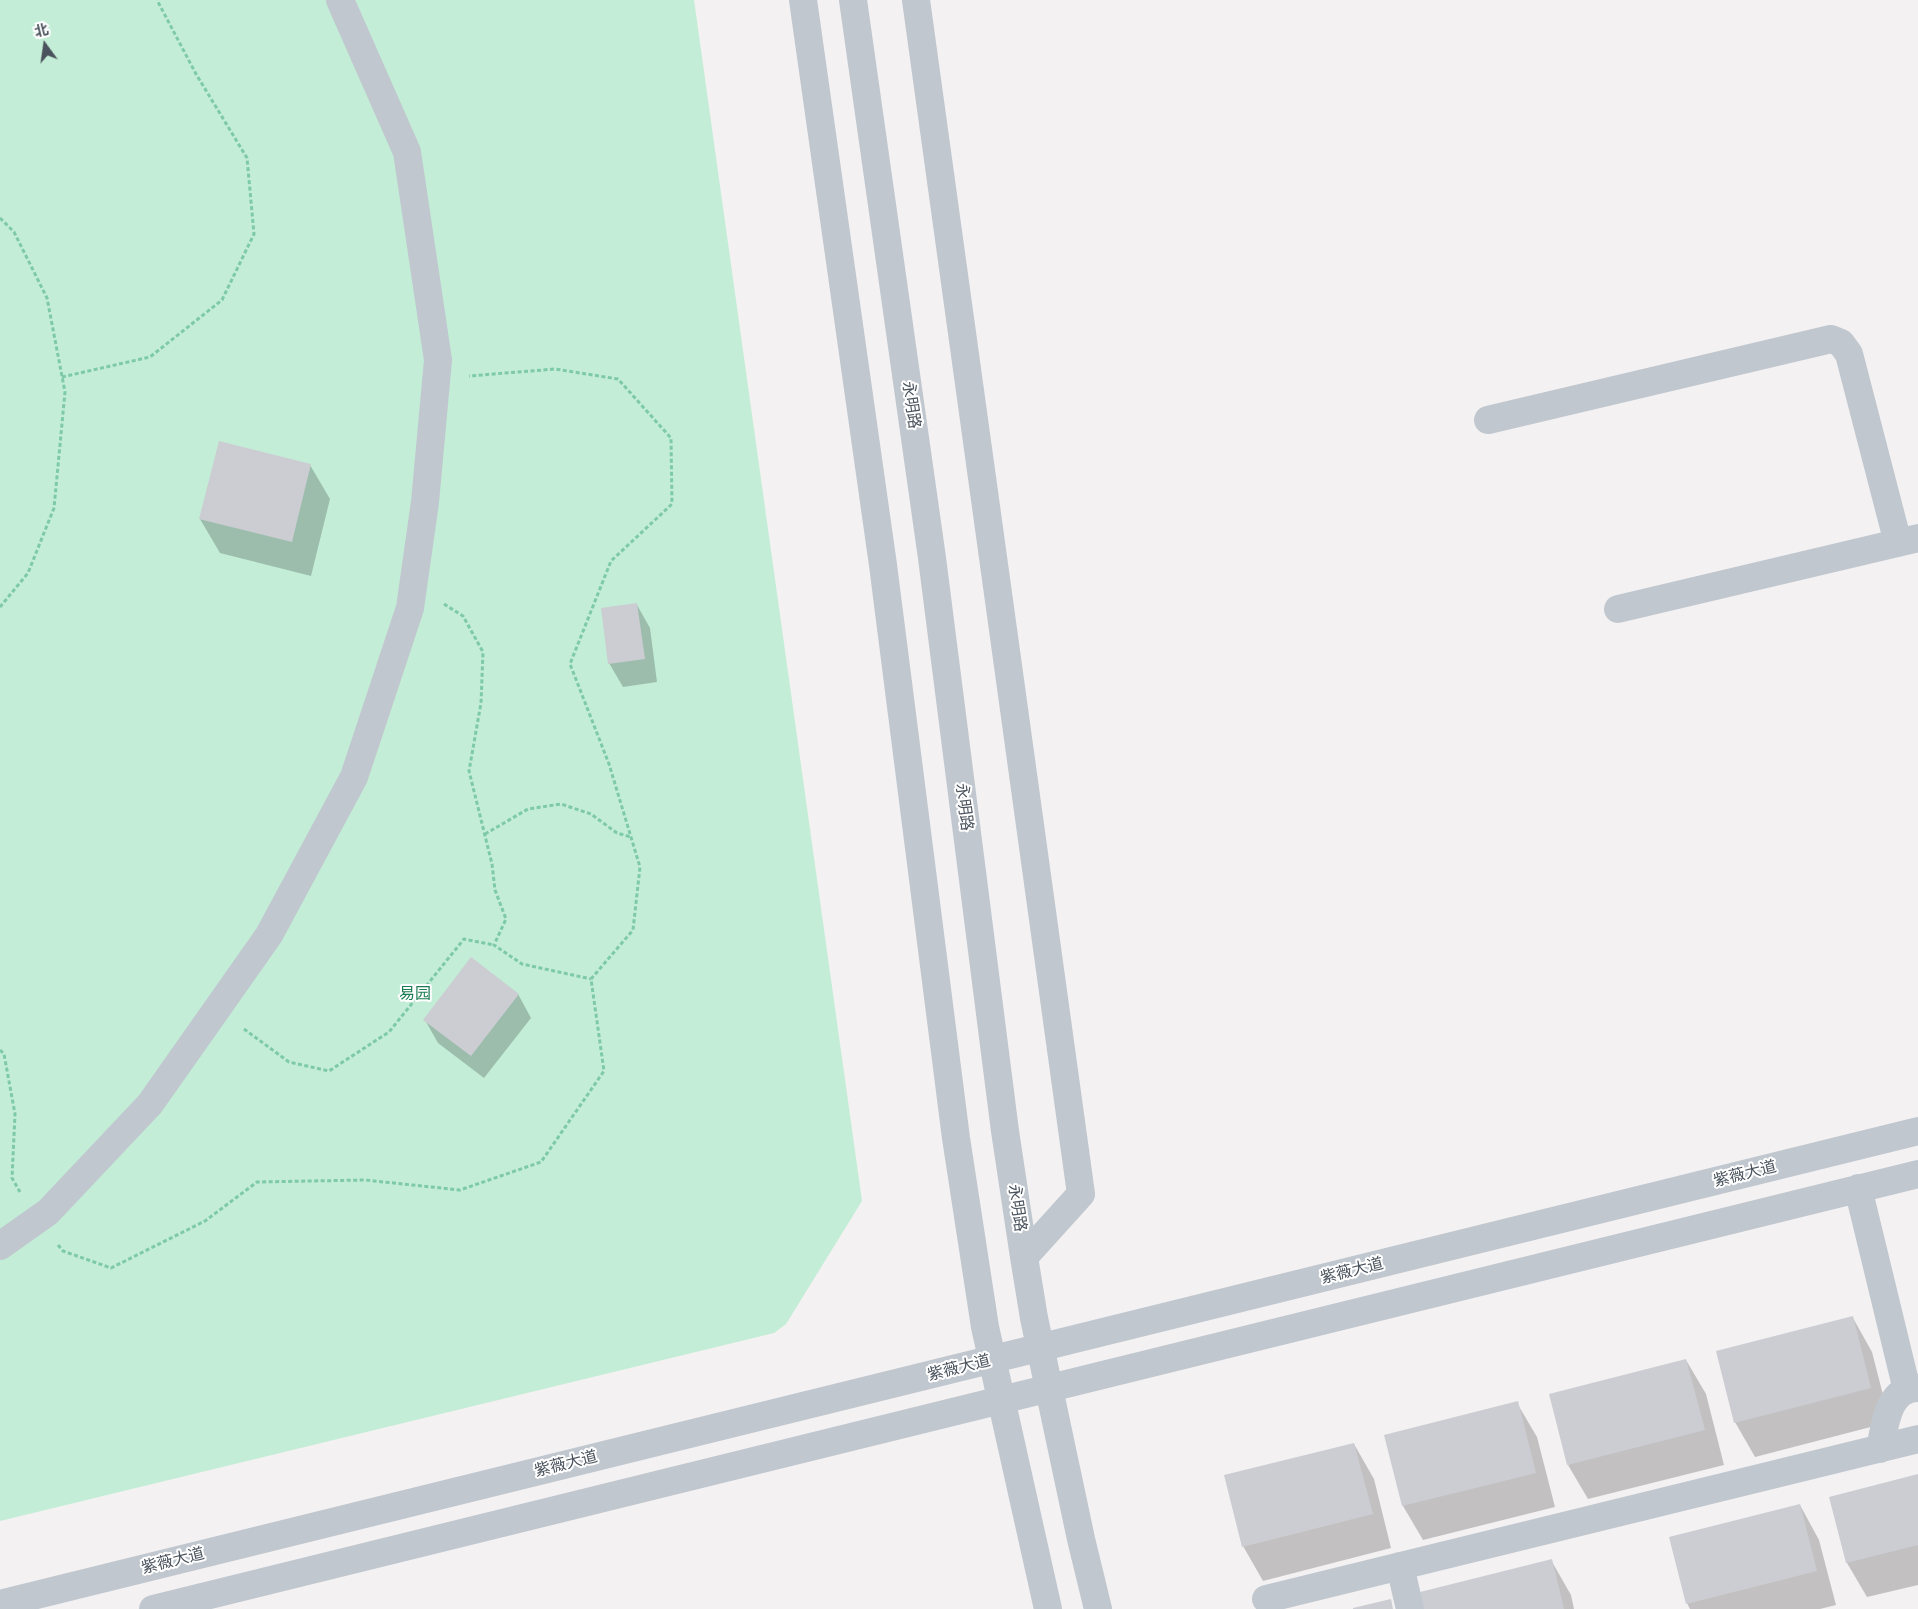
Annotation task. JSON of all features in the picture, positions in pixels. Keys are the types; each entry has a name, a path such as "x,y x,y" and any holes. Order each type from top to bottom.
{"street":[{"path":"0,1246 48,1212 150,1104 270,935 354,777 410,608 425,502 438,360 407,152 340,0"},
{"path":"803,0 883,565 956,1138 985,1327 1048,1609"},
{"name":"永明路","path":"853,0 934,568 1006,1131 1024,1256 1048,1388 1098,1609"},
{"path":"916,0 1081,1194 1024,1256"},
{"path":"1488,420 1831,339 1841,343 1849,354 1908,541 1618,609"},
{"name":"紫薇大道","path":"0,1604 1918,1131"},
{"path":"153,1609 1918,1174"},
{"path":"1858,1188 1913,1389 1904,1391 1895,1400 1887,1413 1880,1449"},
{"path":"1266,1599 1918,1439"},
{"path":"1400,1566 1410,1609"}],"path":[{"path":"62,377 150,357 222,300 254,234 247,158 196,74 157,0"},
{"path":"0,218 14,232 48,298 65,392 54,508 28,572 0,607"},
{"path":"0,1050 4,1054 16,1114 12,1178 36,1221 63,1251 111,1268 205,1221 257,1182 365,1180 460,1190 541,1162 604,1071 591,980 633,930 640,867 609,764 570,664 611,561 672,504 670,438 618,379 555,369 436,379"},
{"path":"414,586 463,616 483,652 481,703 469,771 492,864 495,890 506,919 494,945"},
{"path":"485,834 528,809 561,804 591,814 617,833 631,837"},
{"path":"217,1009 288,1062 329,1071 389,1032 464,939 494,945 522,964 591,980"}],"green space":[{"name":"易园","path":"0,0 694,0 862,1201 786,1324 774,1333 0,1521"}],"building":[{"path":"219,441 311,464 292,542 199,519"},
{"path":"637,603 645,659 608,664 601,608"},
{"path":"471,957 519,994 471,1056 423,1020"},
{"path":"1853,1316 1871,1388 1734,1423 1716,1351"},
{"path":"1686,1359 1705,1430 1567,1465 1549,1394"},
{"path":"1518,1401 1536,1473 1402,1506 1384,1435"},
{"path":"1354,1443 1373,1514 1242,1547 1224,1475"},
{"path":"1918,1474 1918,1545 1846,1563 1829,1497"},
{"path":"1800,1504 1817,1571 1686,1604 1669,1537"},
{"path":"1552,1559 1564,1609 1424,1609 1420,1592"},
{"path":"1391,1599 1393,1609 1353,1609 1353,1608"}]}
